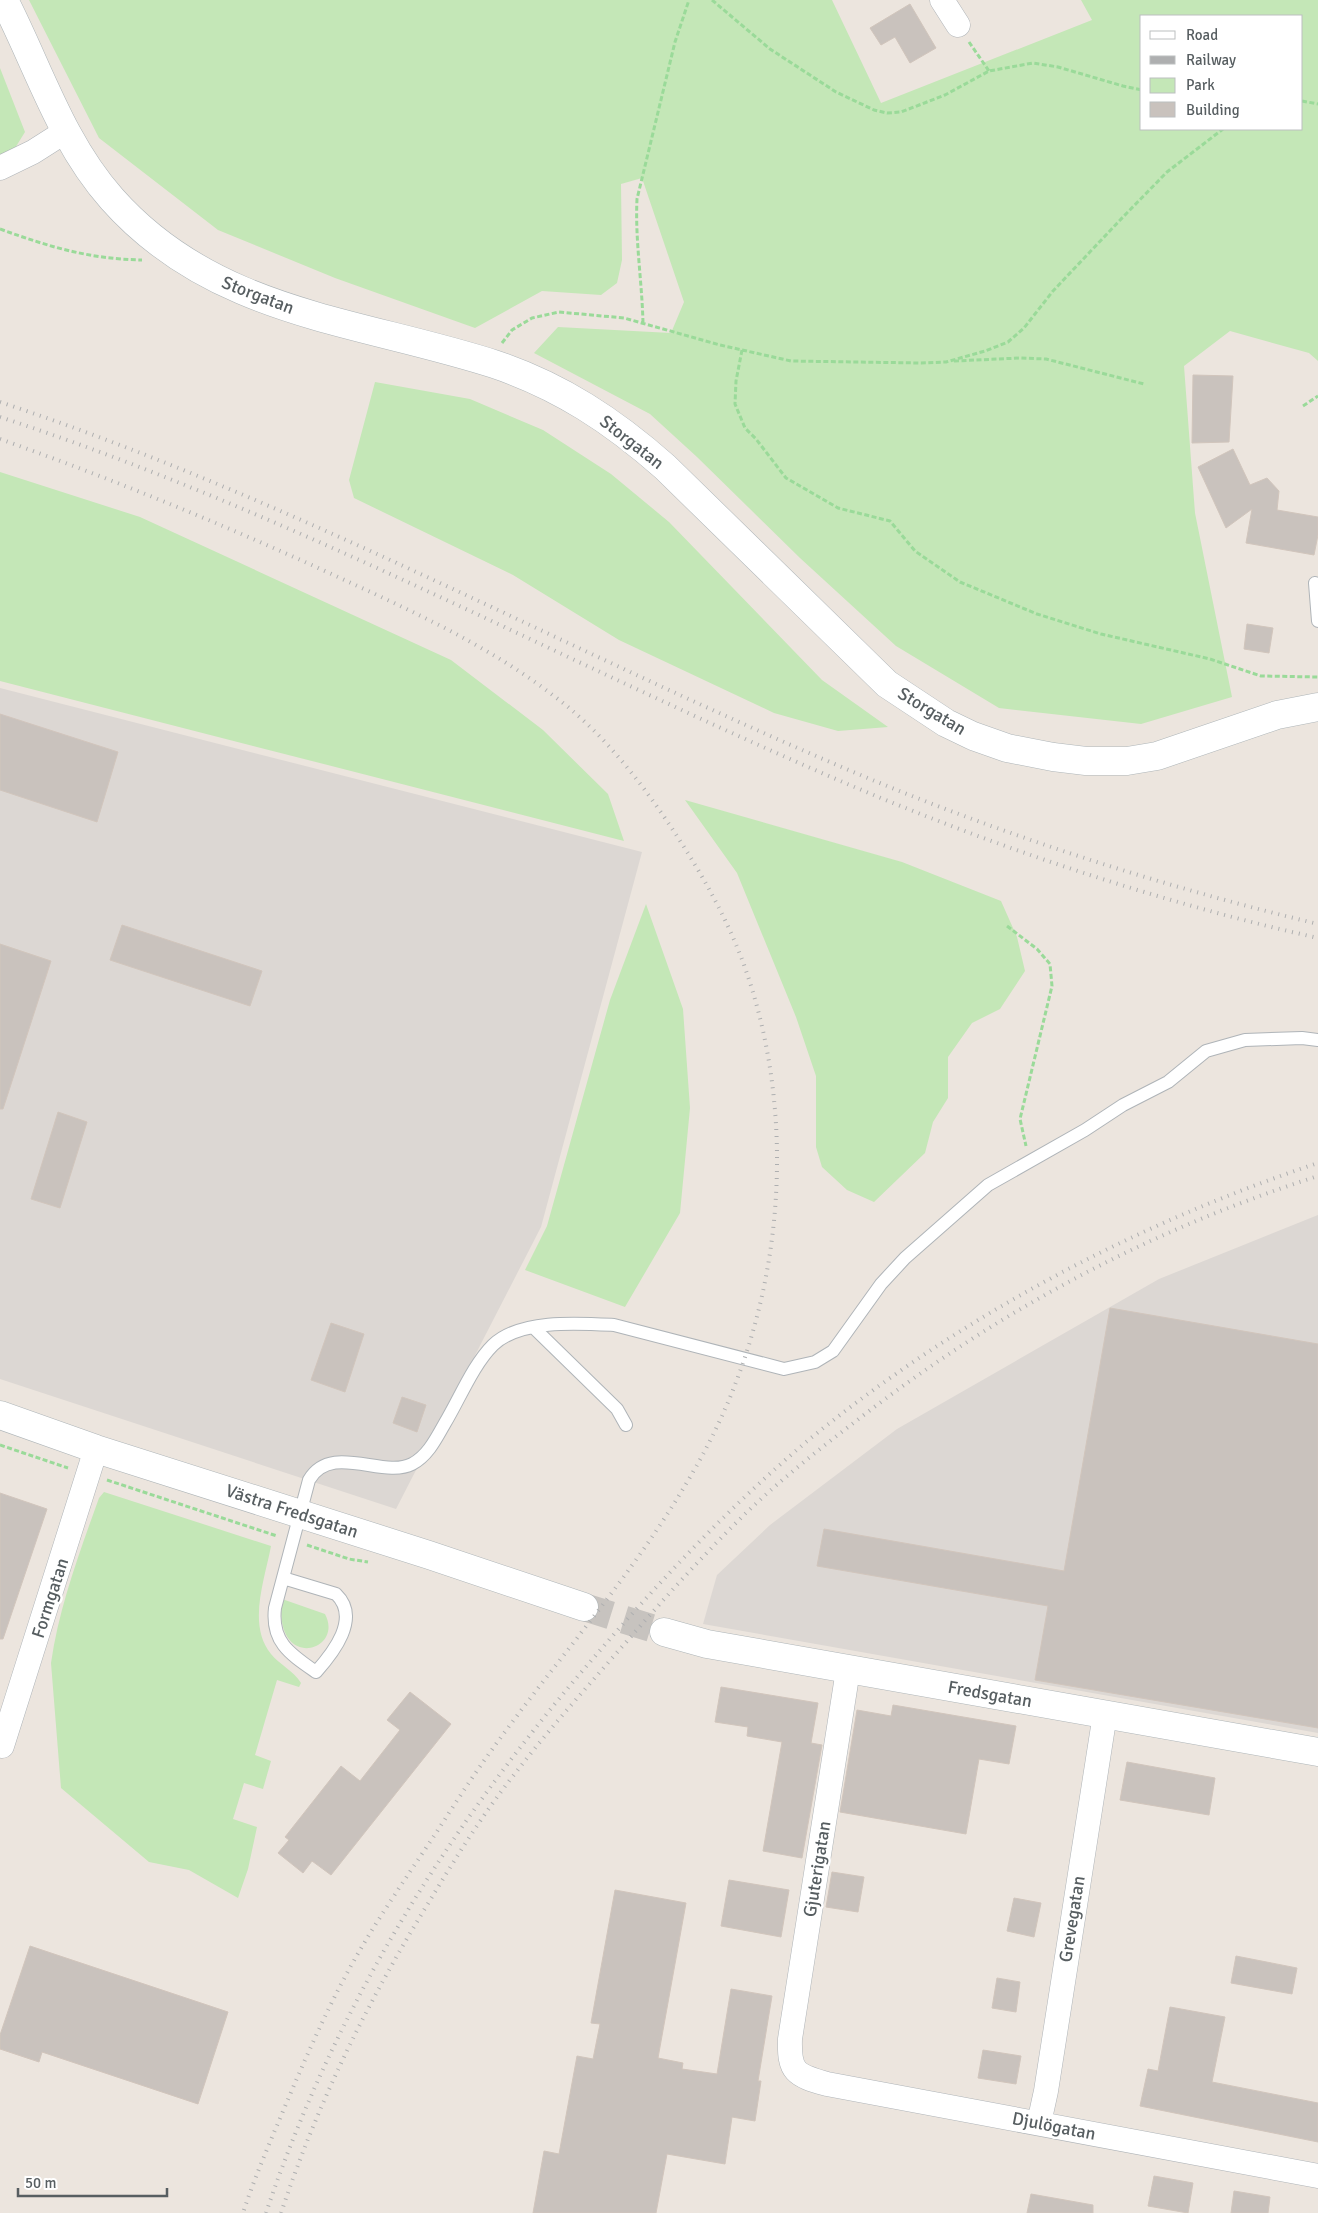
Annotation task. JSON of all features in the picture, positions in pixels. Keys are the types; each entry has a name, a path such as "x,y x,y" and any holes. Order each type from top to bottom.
{"street":[{"name":"Storgatan","path":"4,0 66,131 87,166 112,199 145,231 177,257 210,277 286,307 331,322 494,364 563,393 627,434 699,500 887,684 946,723 973,736 1007,748 1086,761 1127,761 1157,756 1277,715 1318,706"},
{"path":"942,0 958,25"},
{"path":"0,168 34,152 66,131"},
{"name":"Västra Fredsgatan","path":"0,1415 96,1449 584,1608"},
{"name":"Formgatan","path":"1,1749 96,1449"},
{"name":"Fredsgatan","path":"664,1632 707,1644 848,1670 1318,1752"},
{"name":"Gjuterigatan","path":"794,2068 790,2060 790,2039 848,1670"},
{"name":"Grevegatan","path":"1039,2124 1046,2091 1105,1714"},
{"name":"Djulögatan","path":"794,2068 806,2078 827,2084 1318,2176"}],"lane":[{"path":"1315,583 1318,621"},
{"path":"283,1578 336,1594 342,1600 346,1617 341,1639 332,1655 316,1672 280,1642 274,1629 275,1608 300,1514 314,1472 320,1467 341,1462 404,1467 421,1458 435,1441 470,1378 493,1345 512,1332 533,1327 589,1324 614,1325 784,1369 815,1362 833,1351 882,1284 931,1233 988,1185 1085,1130 1123,1105 1168,1082 1206,1051 1245,1040 1302,1038 1318,1040"},
{"path":"533,1327 617,1409 626,1425"}],"path":[{"path":"643,323 643,292 636,223 637,199 674,42 689,0"},
{"path":"712,0 770,49 836,92 874,110 888,113 901,112 916,107 945,95 990,71 1033,63 1046,64 1140,89"},
{"path":"958,25 990,71"},
{"path":"1303,101 1318,104"},
{"path":"946,362 985,351 1008,342 1053,291 1167,172 1222,130"},
{"path":"0,229 32,241 87,256 150,260"},
{"path":"142,254 146,257"},
{"path":"494,364 502,343 512,330 532,318 559,312 624,318 772,358 805,362 946,362 1020,358 1046,359 1144,384"},
{"path":"742,350 736,381 735,404 745,428 756,439 786,478 838,508 890,521 915,551 960,582 1038,614 1101,634 1210,658 1261,676 1318,677"},
{"path":"1303,406 1318,396"},
{"path":"1007,926 1037,949 1050,964 1052,986 1020,1119 1030,1161"}],"shaded area":[{"path":"0,688 642,852 541,1227 396,1509 0,1379"},
{"path":"1318,1215 1318,1733 703,1624 717,1575 770,1525 897,1429 1159,1279"}],"green space":[{"path":"29,0 832,0 881,103 1092,20 1081,0 1318,0 1318,361 1309,353 1230,331 1184,366 1195,513 1232,697 1141,724 999,708 896,646 800,558 697,457 650,414 534,353 558,327 671,333 684,302 642,178 621,184 622,260 617,283 601,295 542,291 475,328 335,278 218,230 99,138"},
{"path":"0,68 25,132 12,153 0,156"},
{"path":"375,382 470,399 543,430 611,474 669,522 822,680 888,727 838,731 774,713 619,640 513,575 354,498 349,480"},
{"path":"0,472 140,517 451,660 543,730 608,794 624,841 0,681"},
{"path":"685,800 902,862 1001,901 1017,937 1025,971 1000,1009 972,1023 948,1057 948,1098 933,1122 925,1153 874,1202 847,1190 822,1167 816,1147 816,1076 796,1017 737,873"},
{"path":"646,904 683,1009 690,1108 680,1213 625,1307 525,1270 547,1226 610,1000"},
{"path":"104,1492 271,1546 260,1602 260,1630 271,1654 295,1675 301,1683 299,1687 277,1680 255,1755 271,1761 263,1789 244,1783 233,1819 257,1827 248,1869 238,1898 189,1870 149,1862 61,1788 51,1663 59,1621 71,1579 99,1498"},
{"path":"282,1599 325,1614 329,1627 325,1638 318,1645 308,1648 297,1646 288,1637 282,1622"}],"building":[{"path":"910,4 936,48 910,63 895,37 881,45 870,28"},
{"path":"1193,375 1233,376 1229,442 1192,443"},
{"path":"1233,449 1250,485 1267,478 1279,491 1277,510 1318,517 1318,535 1314,555 1246,543 1252,509 1226,528 1198,467"},
{"path":"1247,624 1273,628 1269,653 1244,649"},
{"path":"0,714 118,752 97,822 0,790"},
{"path":"122,925 262,971 250,1006 110,960"},
{"path":"0,944 51,961 3,1109 0,1109"},
{"path":"58,1112 87,1122 60,1208 31,1199"},
{"path":"1110,1308 1318,1344 1318,1728 1035,1680 1048,1606 817,1566 824,1529 1064,1571"},
{"path":"331,1323 364,1334 345,1392 311,1380"},
{"path":"402,1397 426,1405 417,1432 393,1423"},
{"path":"0,1493 47,1509 3,1639 0,1639"},
{"path":"721,1687 818,1703 811,1743 822,1745 802,1858 763,1851 782,1742 747,1736 748,1727 715,1722"},
{"path":"410,1692 451,1724 331,1875 312,1861 303,1873 278,1853 289,1840 285,1837 341,1766 360,1781 400,1730 387,1720"},
{"path":"893,1705 1016,1726 1009,1764 979,1759 966,1834 840,1812 857,1710 891,1716"},
{"path":"1127,1762 1215,1778 1209,1815 1120,1800"},
{"path":"832,1872 864,1877 858,1912 826,1907"},
{"path":"729,1880 789,1890 781,1937 721,1926"},
{"path":"615,1890 686,1903 658,2058 683,2063 682,2069 717,2074 731,1989 772,1996 758,2081 761,2081 755,2121 732,2117 725,2164 667,2154 656,2213 533,2213 544,2151 559,2154 577,2056 593,2059 600,2024 591,2023"},
{"path":"1014,1898 1041,1903 1034,1937 1007,1931"},
{"path":"30,1946 228,2012 198,2104 42,2052 39,2062 0,2049 0,2035"},
{"path":"1236,1956 1297,1968 1292,1994 1231,1983"},
{"path":"997,1978 1020,1982 1016,2012 992,2008"},
{"path":"1170,2007 1225,2017 1212,2082 1318,2103 1318,2142 1140,2106 1148,2069 1158,2071"},
{"path":"983,2050 1021,2056 1016,2084 978,2078"},
{"path":"1154,2176 1193,2183 1188,2213 1148,2206"},
{"path":"1234,2191 1270,2197 1268,2213 1231,2213"},
{"path":"1031,2194 1093,2205 1093,2213 1027,2213"}],"tunnel":[{"path":"584,1607 664,1632"}],"railway":[{"path":"0,402 112,442 222,486 331,533 761,732 925,801 980,822 1147,878 1318,924"},
{"path":"0,417 111,456 329,546 756,744 919,813 1031,855 1145,892 1202,909 1318,938"},
{"path":"0,439 128,487 213,522 394,603 477,645 529,678 571,710 603,740 632,773 681,843 711,892 743,962 762,1025 773,1090 777,1156 774,1222 764,1288 747,1352 723,1413 693,1472 645,1547 486,1758 363,1945 313,2043 263,2158 243,2213"},
{"path":"266,2213 293,2138 325,2065 360,1995 398,1926 440,1859 485,1794 584,1669 637,1608 721,1520 780,1464 811,1438 868,1394 928,1352 989,1313 1117,1245 1250,1187 1318,1163"},
{"path":"281,2213 312,2130 347,2050 387,1973 472,1833 505,1786 558,1721 653,1611 726,1533 785,1478 856,1421 964,1344 1019,1310 1076,1278 1194,1222 1318,1176"}]}
